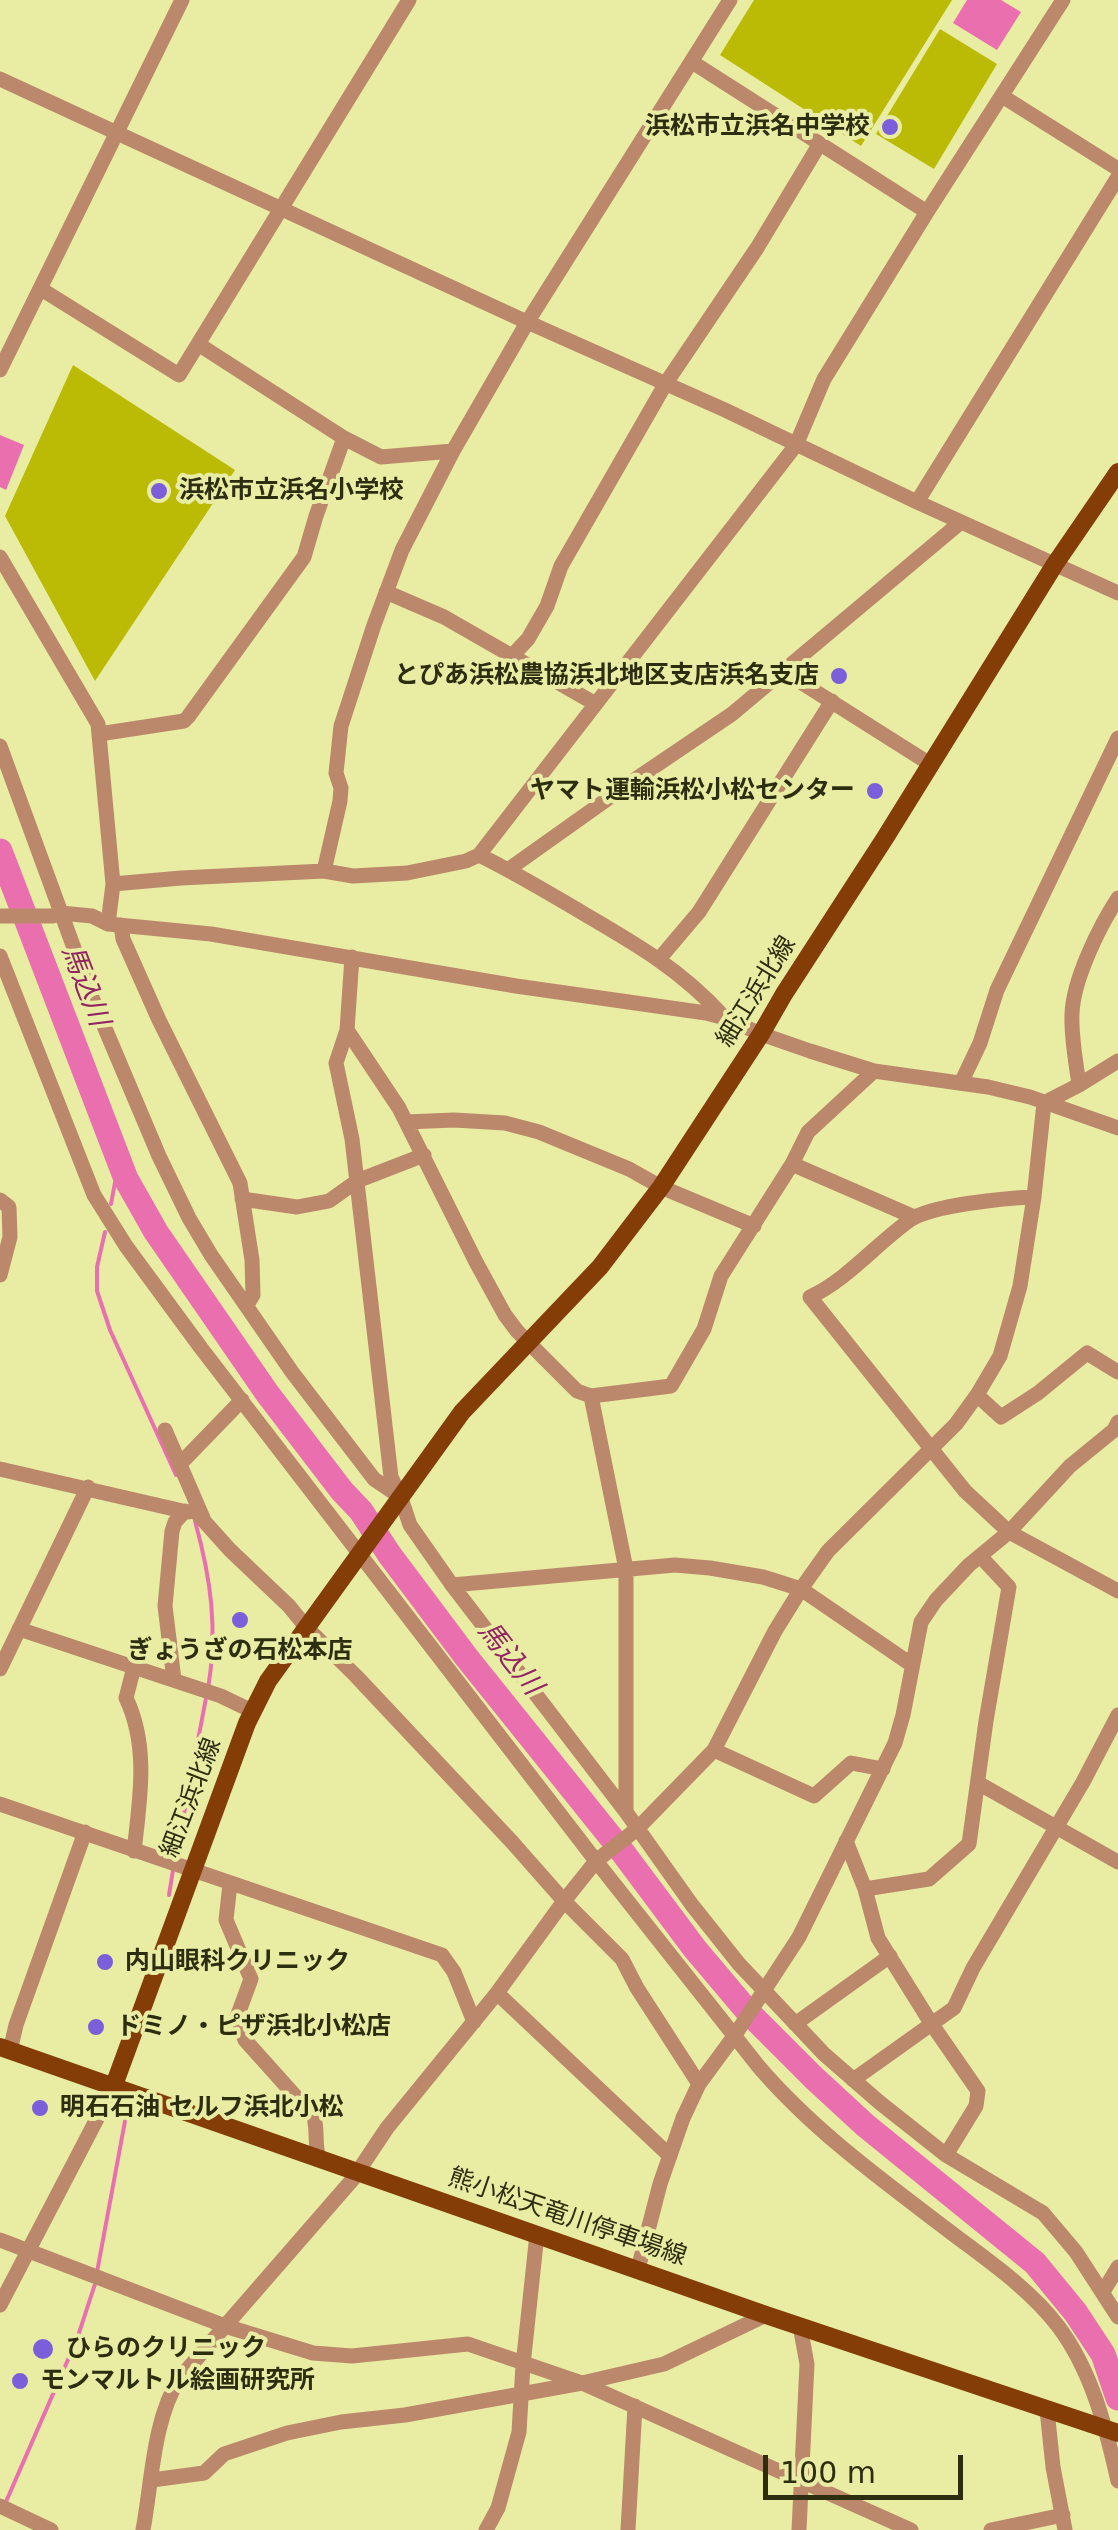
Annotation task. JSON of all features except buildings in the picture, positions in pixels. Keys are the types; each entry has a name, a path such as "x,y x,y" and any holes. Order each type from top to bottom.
{"main road":[{"name":"細江浜北線","path":"114,2088 181,1867 268,1681 462,1412 600,1267 661,1187 1055,564 1118,472"},
{"name":"熊小松天竜川停車場線","path":"5,2049 766,2315 1113,2431"}],"street":[{"path":"0,370 182,0"},
{"path":"41,288 178,375 409,0"},
{"path":"324,871 340,801 336,773 340,726 402,550 452,451 528,321 730,0"},
{"path":"113,884 324,871 353,876 407,874 479,855 796,444 824,379 1063,0"},
{"path":"692,62 927,212"},
{"path":"0,79 1118,593"},
{"path":"1002,96 1118,169"},
{"path":"511,657 528,639 547,606 561,566 666,383 820,145"},
{"path":"917,502 1118,177"},
{"path":"198,344 344,438 382,456 452,451"},
{"path":"99,734 184,721 188,717 304,557 344,438"},
{"path":"510,869 732,714 961,522"},
{"path":"0,556 98,724 115,924 240,1183 252,1260 254,1295 247,1305"},
{"path":"386,592 444,617 594,703"},
{"path":"783,670 930,764"},
{"path":"660,958 699,912 832,701"},
{"path":"962,1084 996,990 1118,738"},
{"path":"0,746 57,914 189,1218 292,1372 374,1479 398,1502"},
{"path":"479,855 510,869 660,958 725,1018"},
{"path":"1079,1086 1072,1012 1082,970 1118,898"},
{"path":"0,916 92,916 115,924 211,934 706,1013 874,1072 1030,1097 1118,1128"},
{"path":"0,956 94,1196 126,1246 786,2098 849,2154 1039,2303 1060,2329 1113,2431 1118,2481"},
{"path":"352,957 347,1030 336,1064 349,1121 391,1477 410,1524 626,1812 634,1831 760,1995 853,2080 946,2154 1043,2213 1076,2252 1118,2317"},
{"path":"347,1030 406,1122 506,1315 577,1391 591,1396 671,1386 704,1328 722,1276 808,1132 874,1072"},
{"path":"1044,1103 1118,1060"},
{"path":"144,2530 162,2416 179,2379 356,2172 598,1860 634,1831 714,1750 775,1632 828,1551 956,1424 977,1395 1000,1356 1014,1311 1028,1246 1044,1103"},
{"path":"406,1122 506,1123 557,1139 754,1226"},
{"path":"242,1199 297,1208 328,1202 357,1182 424,1155"},
{"path":"792,1164 914,1216"},
{"path":"1034,1198 1004,1198 914,1216 829,1288 810,1297 966,1491 1009,1532 1118,1592"},
{"path":"0,1200 9,1207 12,1226 0,1275"},
{"path":"977,1395 1001,1416 1038,1393 1086,1352 1118,1372"},
{"path":"591,1396 626,1569 626,1812"},
{"path":"180,1464 242,1400"},
{"path":"638,2269 670,2156 699,2084 799,1937 895,1743 921,1622 936,1600 1118,1422"},
{"path":"164,1430 180,1464 194,1514 289,1606 622,1959 636,1988 699,2084"},
{"path":"0,1469 194,1514"},
{"path":"0,1669 88,1488"},
{"path":"174,1680 165,1596 172,1531 175,1522 194,1514"},
{"path":"865,1889 929,1879 969,1844 1009,1587 980,1556"},
{"path":"452,1585 626,1569 710,1568 801,1589 912,1665"},
{"path":"19,1629 174,1680 252,1711"},
{"path":"134,1667 126,1698 141,1752 134,1850"},
{"path":"853,2080 954,2008 1118,1715"},
{"path":"714,1750 814,1796 851,1764 883,1769"},
{"path":"978,1783 1118,1862"},
{"path":"0,1804 442,1955 454,1972 474,2022"},
{"path":"5,2049 85,1832"},
{"path":"846,1841 865,1889 878,1938 978,2091 976,2106 946,2154"},
{"path":"230,1884 226,1920 251,1979 236,2017 245,2040 314,2117 318,2158"},
{"path":"795,2024 890,1956"},
{"path":"497,1993 670,2156"},
{"path":"0,2305 114,2088"},
{"path":"486,2530 498,2508 519,2432 522,2365 538,2234"},
{"path":"0,2240 226,2326 313,2353 352,2356 468,2344 635,2406 911,2530"},
{"path":"1103,2292 1118,2267"},
{"path":"152,2480 204,2473 224,2454 287,2433 582,2384 664,2364 766,2315"},
{"path":"799,2530 807,2364 800,2326"},
{"path":"628,2530 635,2406"},
{"path":"992,2530 1064,2522 1047,2410"},
{"path":"4,2508 51,2530"}],"shaded area":[{"path":"754,0 952,0 861,146 720,55"},
{"path":"967,0 1001,0 1021,12 997,50 953,23"},
{"path":"940,29 997,64 934,169 876,134"},
{"path":"73,365 235,470 95,681 5,516"},
{"path":"0,435 24,445 6,490 0,487"}],"waterway":[{"name":"馬込川","path":"0,851 126,1179 156,1232 267,1393 361,1511 467,1658 749,2013 865,2125 1035,2263 1103,2354 1118,2398"},
{"path":"111,1204 119,1161"},
{"path":"105,1232 97,1267 97,1291 110,1330 176,1475"},
{"path":"195,1521 211,1604 208,1689"},
{"path":"175,1861 206,1698"},
{"path":"169,1895 173,1870"},
{"path":"97,2272 128,2105"},
{"path":"5,2504 77,2339 96,2281"}],"place":[{"name":"浜松市立浜名中学校","path":"890,127"},
{"name":"浜松市立浜名小学校","path":"159,491"},
{"name":"とぴあ浜松農協浜北地区支店浜名支店","path":"839,676"},
{"name":"ヤマト運輸浜松小松センター","path":"875,791"},
{"name":"ぎょうざの石松本店","path":"240,1620"},
{"name":"内山眼科クリニック","path":"105,1962"},
{"name":"ドミノ・ピザ浜北小松店","path":"96,2027"},
{"name":"明石石油 セルフ浜北小松","path":"40,2108"},
{"name":"ひらのクリニック","path":"43,2349"},
{"name":"モンマルトル絵画研究所","path":"20,2381"}]}
